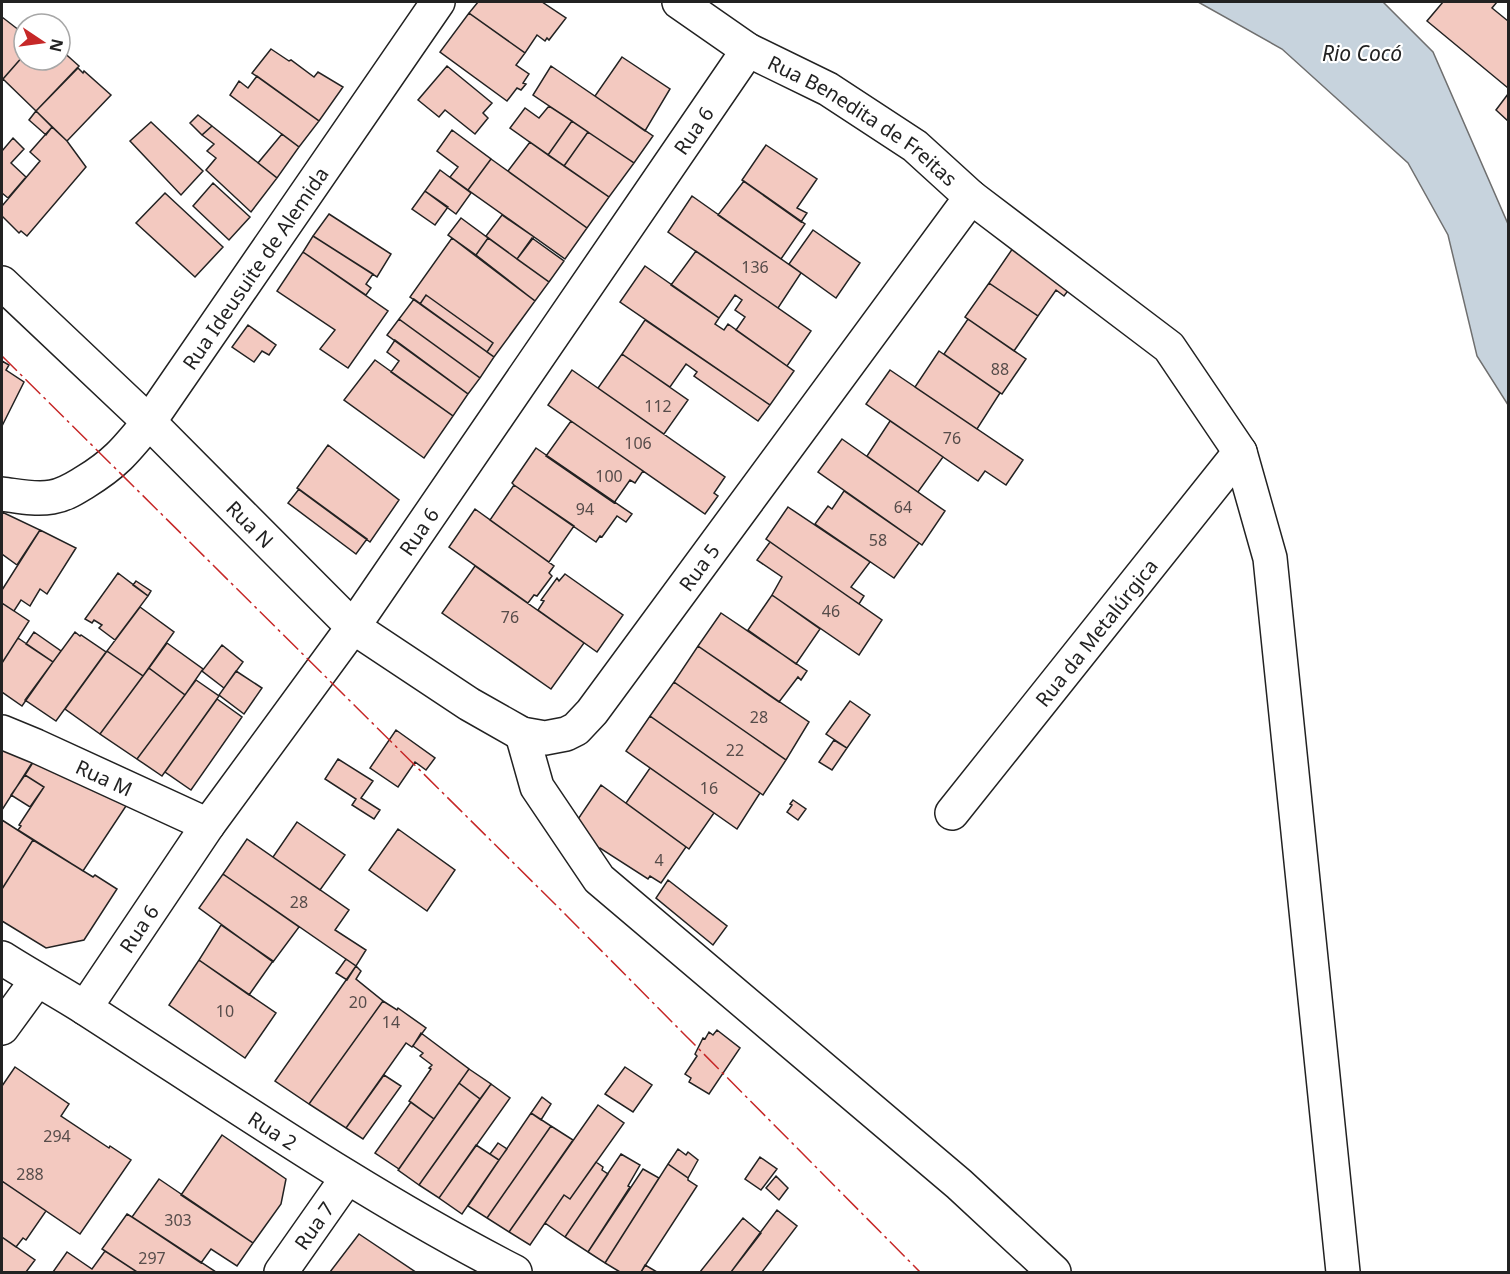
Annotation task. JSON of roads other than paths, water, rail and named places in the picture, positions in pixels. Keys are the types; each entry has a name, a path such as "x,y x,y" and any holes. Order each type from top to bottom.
{"street":[{"name":"Rua Ideusuite de Alemida","path":"2,494 39,498 54,497 69,492 110,466 123,454 149,422 438,2"},
{"name":"Rua Benedita de Freitas","path":"679,2 748,50 828,89 915,146 971,197 1169,347 1239,452 1270,558 1343,1272"},
{"name":"Rua 6","path":"85,1008 208,825 353,627 748,50"},
{"name":"Rua 5","path":"353,627 469,704 522,734 545,738 566,734 576,729 592,712 971,197"},
{"name":"Rua N","path":"2,283 149,422 353,627"},
{"name":"Rua da Metalúrgica","path":"952,813 1239,452"},
{"name":"Rua M","path":"2,732 208,825"},
{"path":"522,734 537,787 598,879 959,1184 1054,1272"},
{"name":"Rua 2","path":"2,958 85,1008 347,1178 467,1248 515,1272"},
{"path":"2,1028 37,980"},
{"name":"Rua 7","path":"281,1272 347,1178"}],"water":[{"name":"Rio Cocó","path":"1198,2 1383,2 1433,52 1508,224 1508,405 1477,356 1448,235 1408,163 1282,49"}]}
